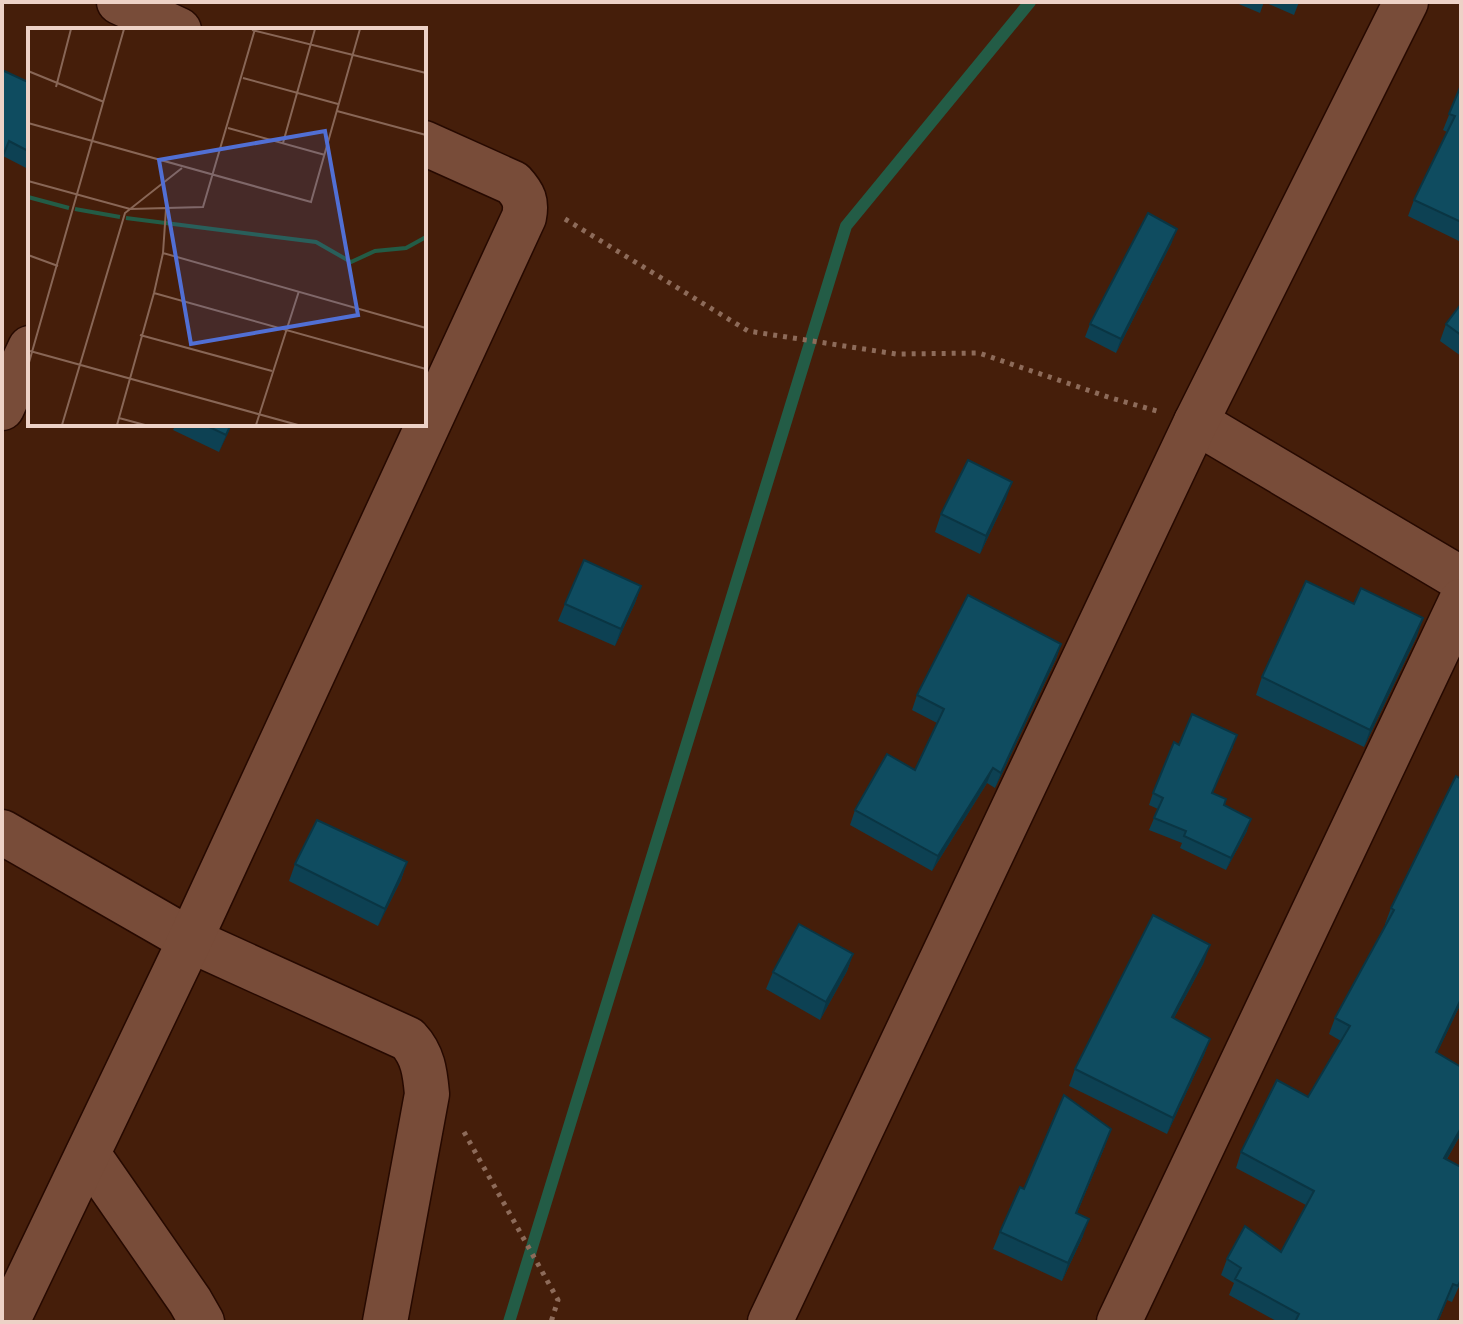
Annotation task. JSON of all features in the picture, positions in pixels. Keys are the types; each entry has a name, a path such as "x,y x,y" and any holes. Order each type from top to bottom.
{"street":[{"path":"119,2 175,28"},
{"path":"770,1322 1196,422 1406,2"},
{"path":"7,1322 190,940 524,217 527,205 523,193 513,183 426,144"},
{"path":"2,328 28,340"},
{"path":"2,408 28,352"},
{"path":"1196,422 1461,579"},
{"path":"1119,1322 1461,601"},
{"path":"2,832 190,940 408,1039 419,1051 426,1073 427,1094 385,1322"},
{"path":"88,1154 202,1322"}],"path":[{"path":"523,193 748,331 896,354 979,353 1111,398 1196,422"},
{"path":"464,1131 558,1300 551,1322"}],"building":[{"path":"2,70 28,82 28,151 9,141 2,158"},
{"path":"1461,85 1461,222 1414,200 1455,116 1449,114"},
{"path":"1148,213 1177,229 1121,339 1090,324"},
{"path":"1461,304 1461,335 1446,324"},
{"path":"207,426 230,426 226,435"},
{"path":"968,460 1012,482 986,536 941,514"},
{"path":"584,560 641,586 621,629 565,604"},
{"path":"1306,581 1354,604 1361,588 1423,618 1370,730 1262,677"},
{"path":"968,595 1061,644 1001,773 993,768 938,856 855,810 887,754 915,770 944,709 917,695"},
{"path":"1192,714 1237,735 1212,793 1226,799 1224,805 1251,819 1231,858 1184,836 1186,831 1154,818 1163,798 1153,793 1174,742 1179,745"},
{"path":"1456,776 1461,779 1461,999 1436,1052 1461,1067 1461,1128 1444,1158 1461,1167 1461,1279 1458,1286 1453,1284 1437,1322 1295,1322 1299,1314 1235,1279 1241,1268 1227,1259 1245,1226 1281,1252 1314,1191 1241,1152 1277,1080 1308,1097 1350,1026 1335,1018 1394,910 1391,908"},
{"path":"317,820 407,862 385,909 295,864"},
{"path":"1153,915 1210,945 1172,1017 1210,1039 1173,1118 1075,1069"},
{"path":"799,924 853,954 826,1002 773,972"},
{"path":"1064,1095 1111,1129 1076,1213 1089,1219 1068,1263 1000,1232 1020,1187 1024,1189"}],"waterway":[{"path":"509,1322 846,226 1030,2"}]}
